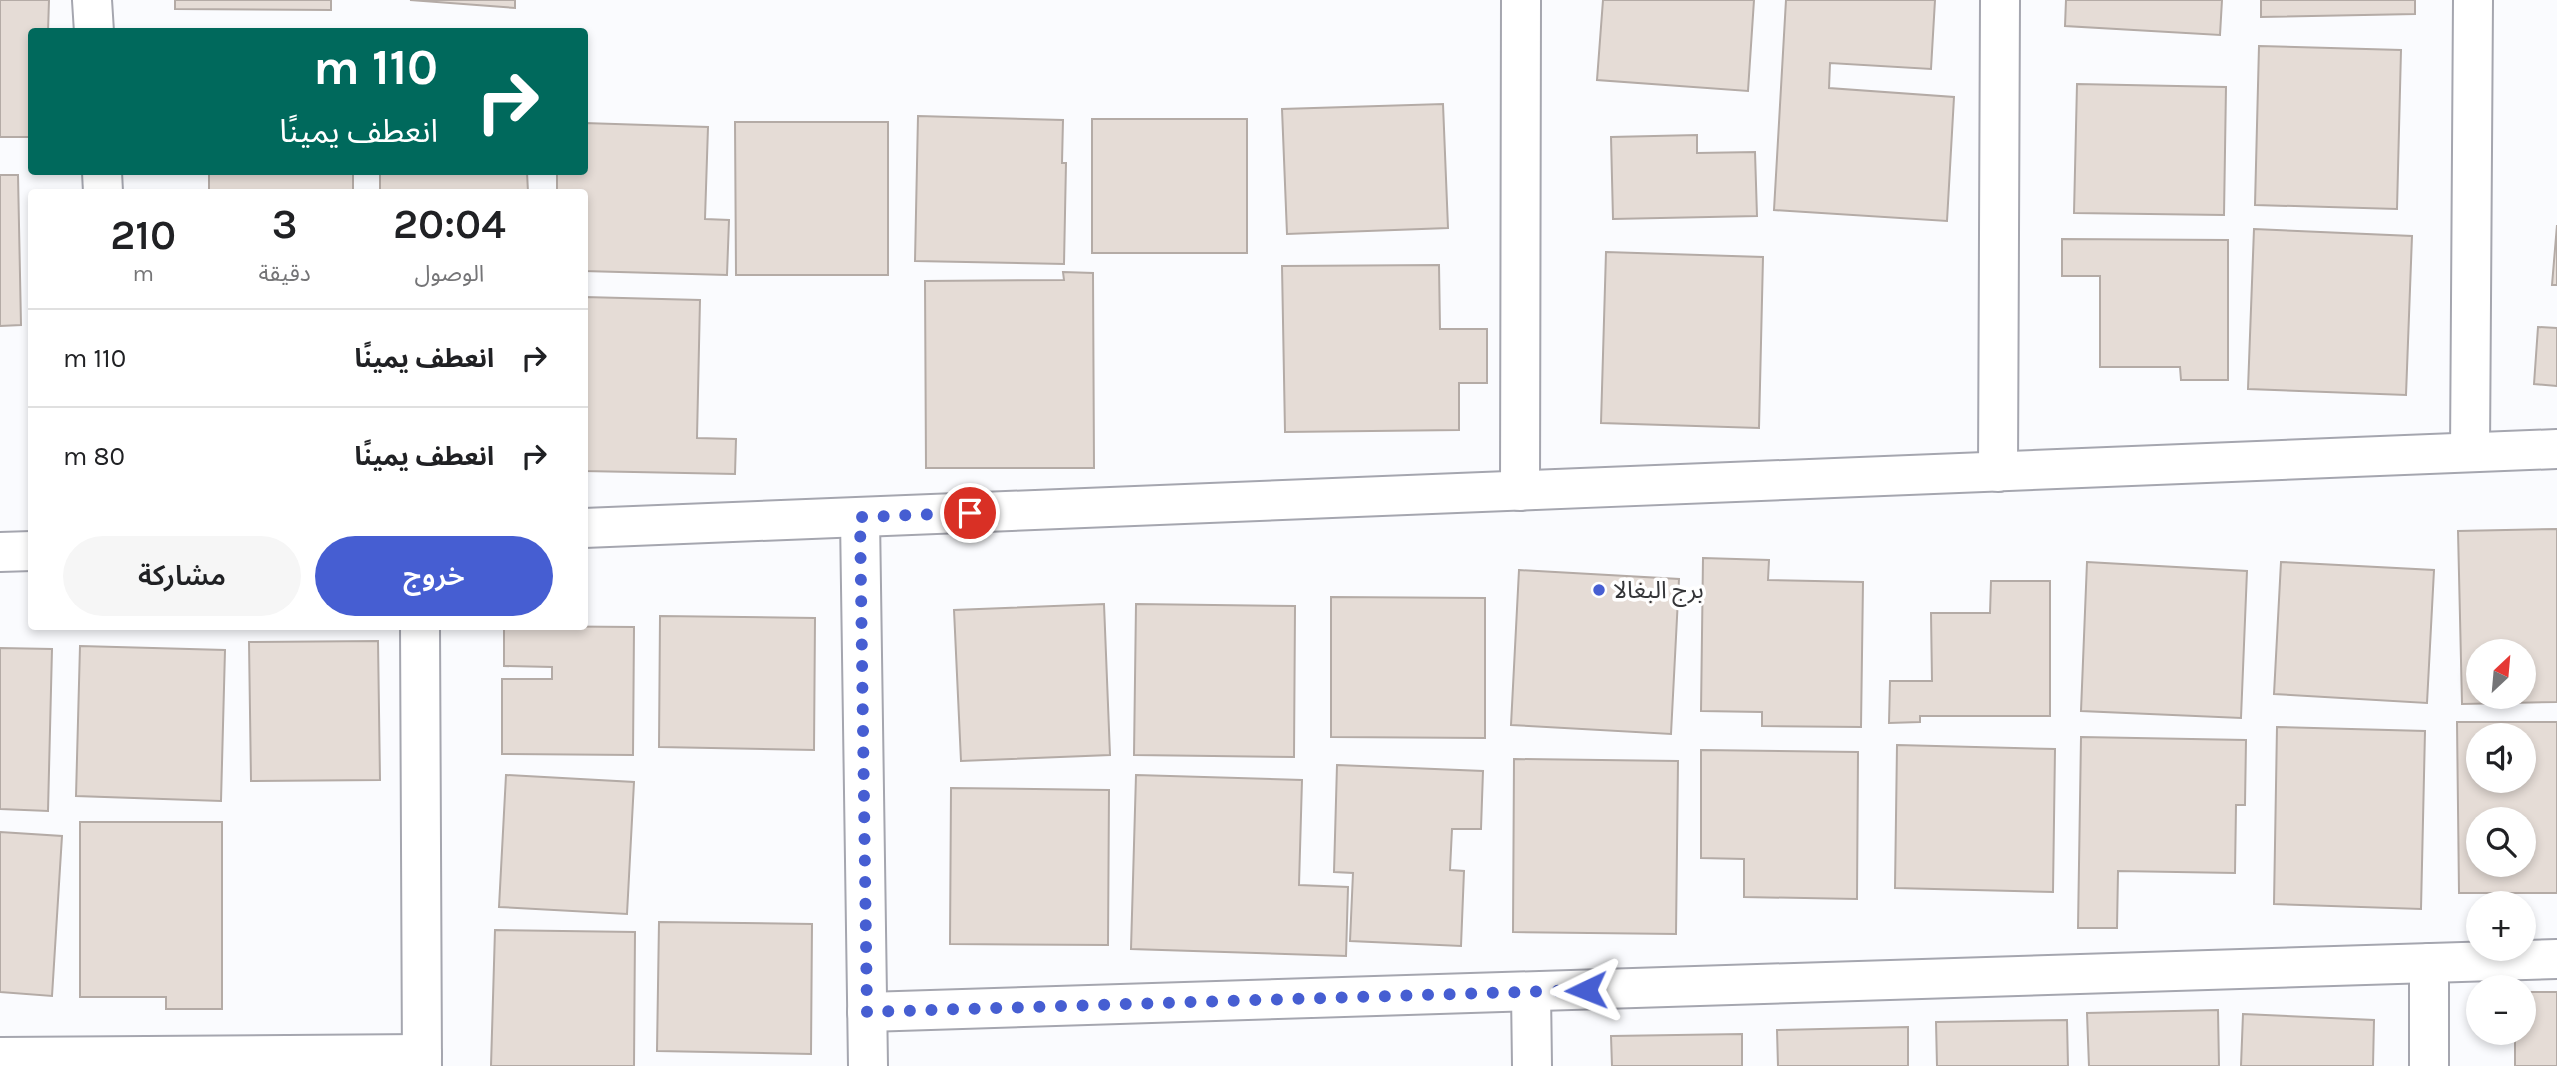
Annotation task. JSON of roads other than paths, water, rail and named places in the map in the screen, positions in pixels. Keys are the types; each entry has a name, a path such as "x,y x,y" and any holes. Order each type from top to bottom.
{"street":[{"path":"92,0 94,28"},
{"path":"1520,491 1521,0"},
{"path":"1998,472 2000,0"},
{"path":"2470,452 2473,0"},
{"path":"588,528 2557,449"},
{"path":"860,517 867,1066"},
{"path":"0,552 28,551"},
{"path":"0,1057 83,1061 422,1060 420,630"},
{"path":"867,1012 2557,959"},
{"path":"2429,963 2429,1066"},
{"path":"1531,992 1532,1066"}],"place":[{"name":"برج البغالا","path":"1599,590"}]}
